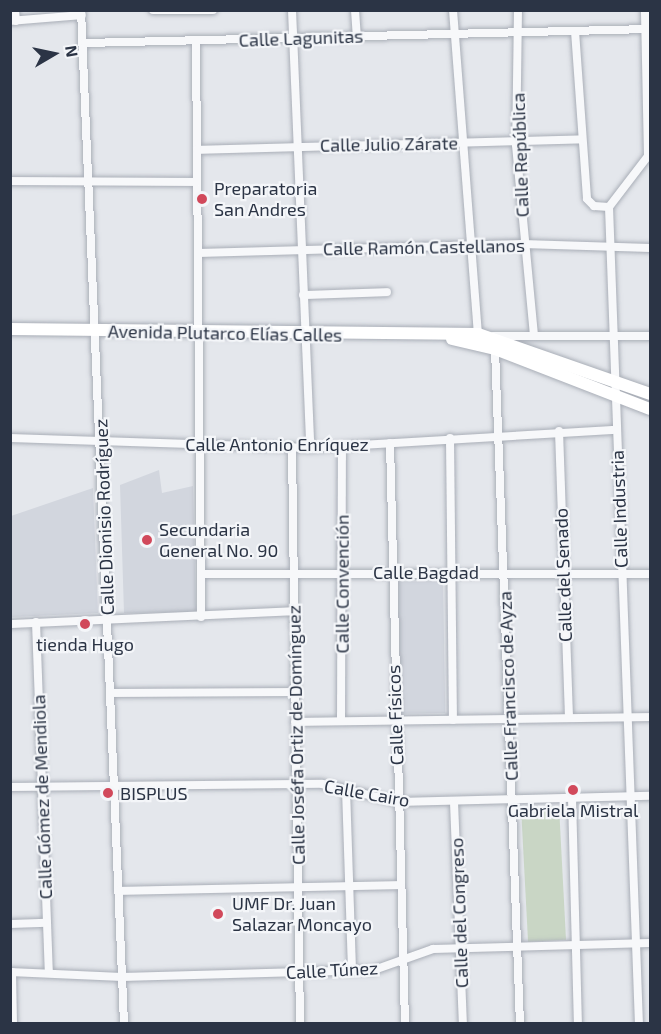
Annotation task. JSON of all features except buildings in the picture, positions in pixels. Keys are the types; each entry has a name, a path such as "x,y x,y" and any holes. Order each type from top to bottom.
{"main road":[{"name":"Avenida Plutarco Elías Calles","path":"10,329 439,336 478,334 494,343 528,355 651,394"},
{"name":"Avenida Plutarco Elías Calles","path":"439,336 494,343"},
{"name":"Avenida Plutarco Elías Calles","path":"528,355 615,398 651,409"}],"street":[{"path":"15,10 13,21 82,13"},
{"path":"153,10 213,10"},
{"path":"292,10 310,448"},
{"path":"355,10 357,36"},
{"path":"453,10 478,334"},
{"name":"Calle República","path":"519,10 517,32 523,244 534,335"},
{"path":"575,31 588,202 609,207 648,156 645,10"},
{"name":"Calle Dionisio Rodríguez","path":"82,13 102,443 124,1023"},
{"name":"Calle Lagunitas","path":"85,43 646,29"},
{"path":"196,42 201,617"},
{"name":"Calle Julio Zárate","path":"197,150 582,139"},
{"path":"10,181 197,182"},
{"name":"Calle Industria","path":"609,207 617,336 616,430 639,1023"},
{"name":"Calle Ramón Castellanos","path":"198,253 523,244 651,248"},
{"path":"303,295 387,292"},
{"path":"494,343 534,335 651,336"},
{"name":"Calle Francisco de Ayza","path":"494,343 520,1023"},
{"name":"Calle Antonio Enríquez","path":"10,438 102,443 310,448 559,431 616,430"},
{"name":"Calle del Senado","path":"559,431 561,573 569,718"},
{"path":"450,438 453,720"},
{"name":"Calle Físicos","path":"390,443 390,572 405,1023"},
{"name":"Calle Joséfa Ortiz de Domínguez","path":"292,447 300,1023"},
{"name":"Calle Convención","path":"341,722 342,447"},
{"name":"Calle Bagdad","path":"201,574 503,571 651,574"},
{"path":"10,624 294,611"},
{"name":"Calle Gómez de Mendiola","path":"36,622 50,972"},
{"path":"112,693 295,692"},
{"path":"296,722 651,717"},
{"name":"Calle Cairo","path":"10,787 296,784 346,789 398,802 651,796"},
{"path":"346,789 352,971"},
{"path":"572,798 578,1023"},
{"name":"Calle del Congreso","path":"454,802 463,1023"},
{"path":"119,891 400,885"},
{"path":"10,924 47,923"},
{"name":"Calle Túnez","path":"11,972 122,977 352,971 384,968 426,950 651,943"},
{"path":"11,972 14,1023"}],"shaded area":[{"path":"159,470 162,493 193,486 196,612 124,613 120,485"},
{"path":"93,488 98,613 11,617 11,516"},
{"path":"443,581 445,713 399,714 397,582"}],"green space":[{"path":"559,806 566,940 528,942 521,808"}],"place":[{"name":"Preparatoria San Andres","path":"202,199"},
{"name":"Secundaria General No. 90","path":"147,540"},
{"name":"tienda Hugo","path":"85,624"},
{"name":"Gabriela Mistral","path":"573,790"},
{"name":"BISPLUS","path":"108,793"},
{"name":"UMF Dr. Juan Salazar Moncayo","path":"218,914"}]}
